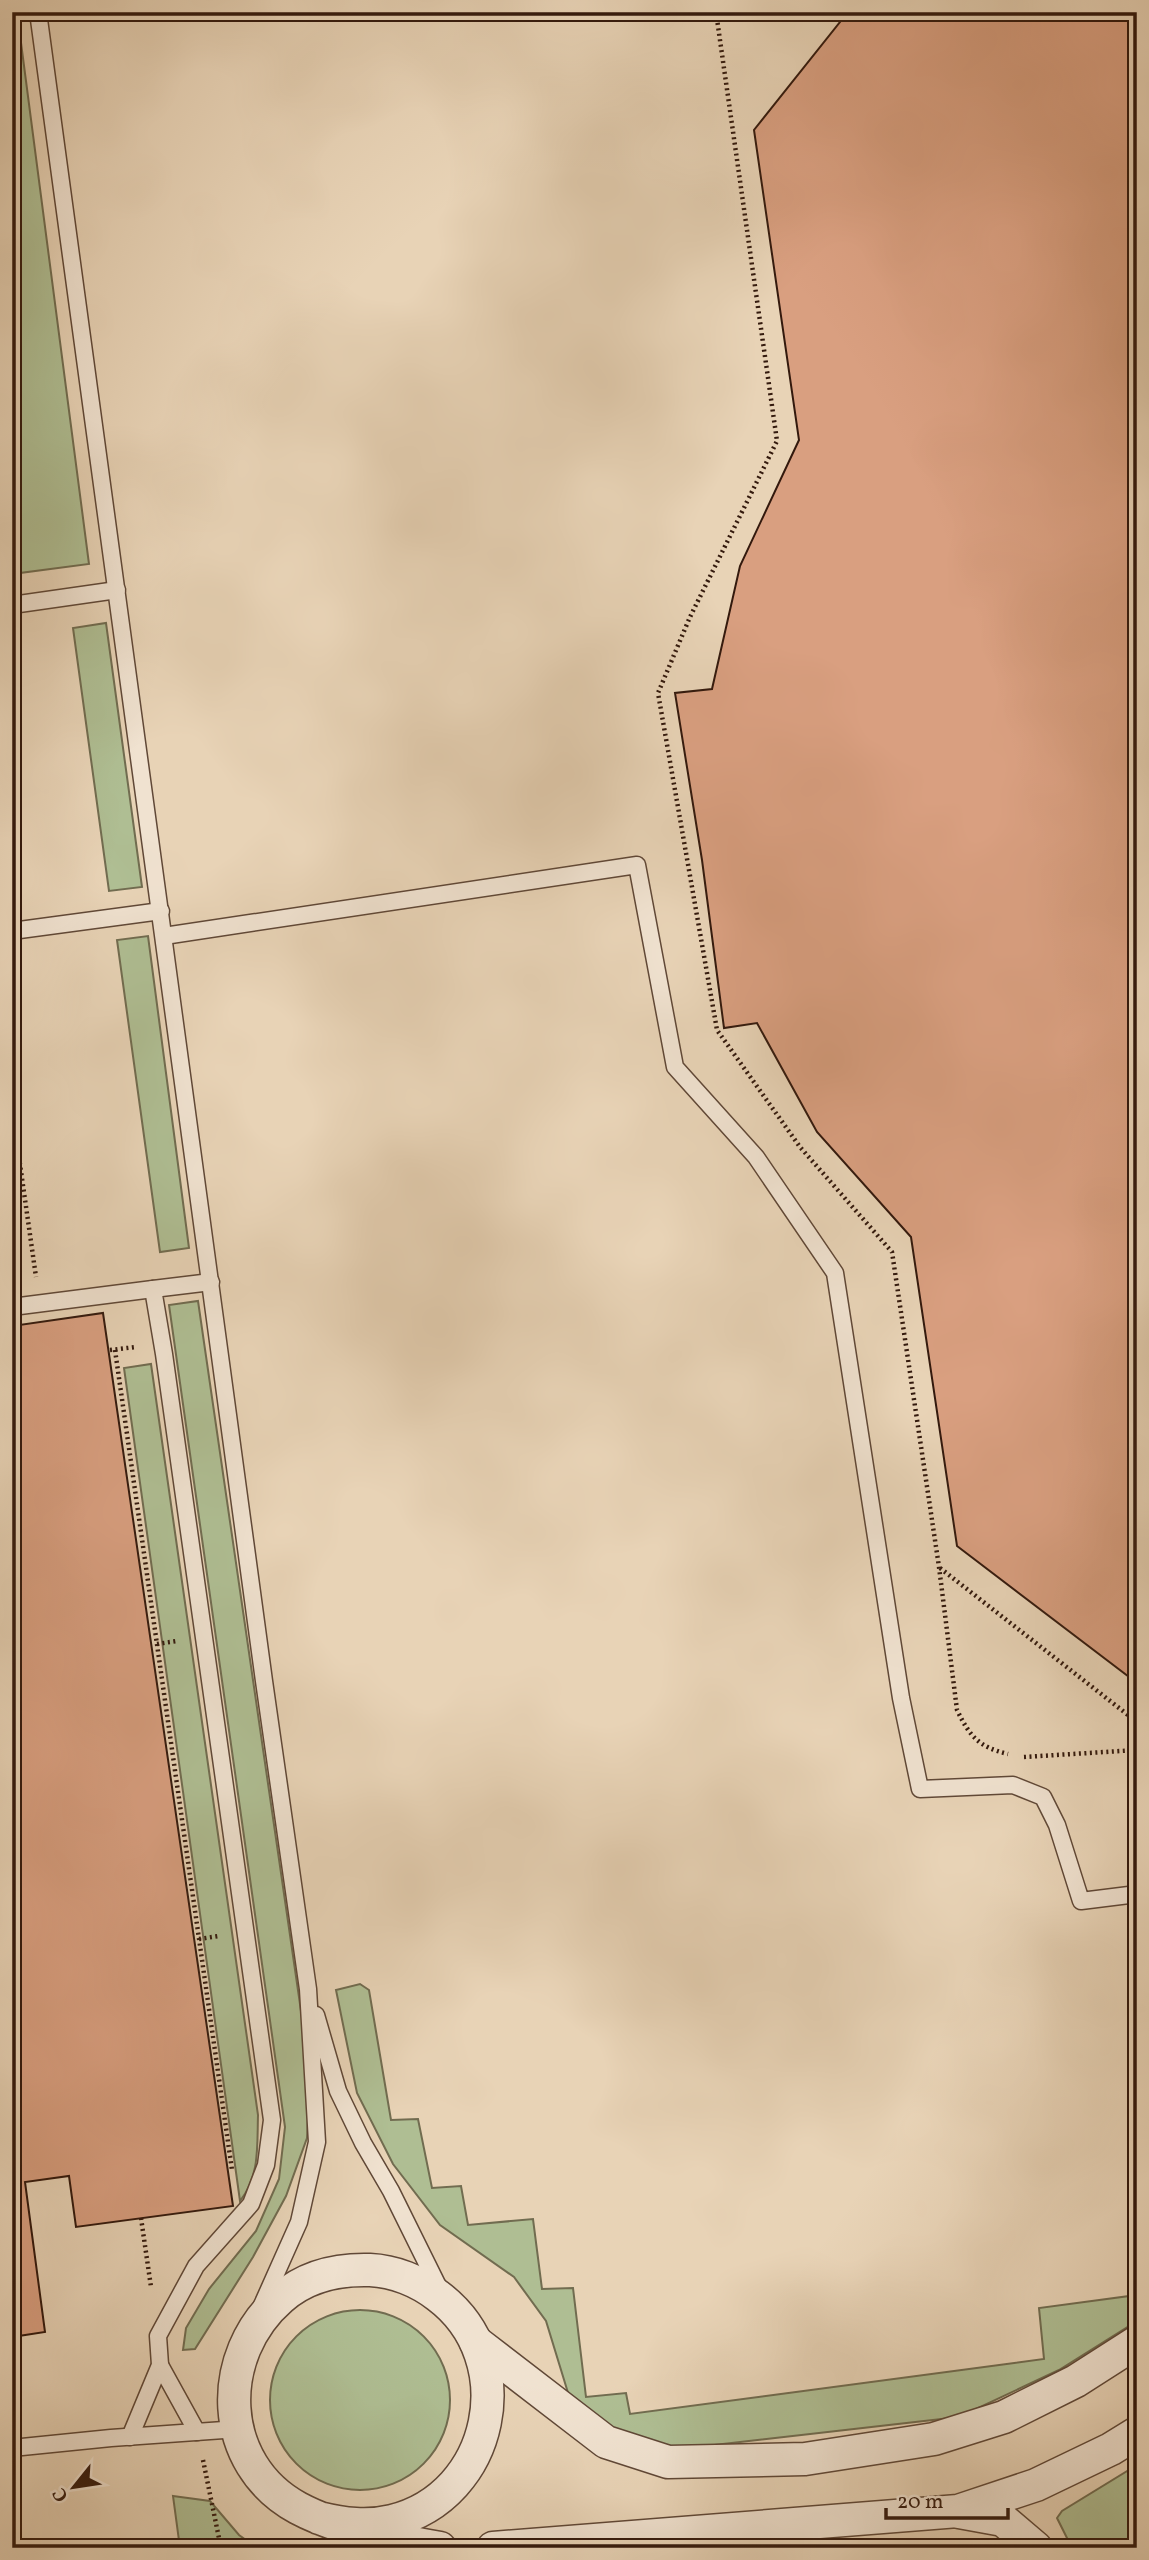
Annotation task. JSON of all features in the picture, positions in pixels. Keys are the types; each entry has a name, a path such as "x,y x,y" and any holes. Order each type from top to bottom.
{"street":[{"path":"319,2518 343,2524 368,2525 393,2521 438,2499 456,2482 471,2462 487,2415 486,2377 476,2342 463,2320 446,2302 426,2287 379,2271 328,2273 305,2282 284,2295 265,2312 240,2355 234,2379 238,2429 246,2453 276,2492 296,2507 319,2518 398,2541 440,2548"},
{"path":"476,2342 606,2442 668,2462 805,2459 934,2439 1004,2417 1076,2381 1137,2342"},
{"path":"494,2548 958,2511 1036,2485 1111,2449 1137,2432"},
{"path":"958,2511 1003,2520 1036,2548"}],"lane":[{"path":"38,12 265,1693 308,1989 317,2142 299,2222 240,2355"},
{"path":"12,605 117,590"},
{"path":"164,936 637,865 675,1067 756,1157 835,1273 901,1698 920,1789 1013,1785 1043,1797 1057,1825 1081,1901 1137,1894"},
{"path":"12,931 161,911"},
{"path":"12,1307 211,1282"},
{"path":"153,1289 272,2120 266,2165 251,2204 196,2266 158,2336 160,2365 197,2432"},
{"path":"308,1989 338,2091 446,2302"},
{"path":"130,2437 160,2365"},
{"path":"12,2448 238,2429"}],"path":[{"path":"716,12 777,441 690,617 658,693 717,1030 800,1147 892,1252 939,1567 957,1710 966,1730 987,1749 1010,1754"},
{"path":"12,1108 37,1281"},
{"path":"147,1346 112,1350 239,2217"},
{"path":"939,1567 1137,1722"},
{"path":"1022,1757 1137,1749"},
{"path":"141,2218 158,2336"},
{"path":"197,2432 220,2548"}],"green space":[{"path":"12,12 17,12 89,564 12,574"},
{"path":"106,623 142,887 109,891 73,628"},
{"path":"148,936 189,1248 160,1252 117,940"},
{"path":"198,1301 310,2073 307,2138 286,2196 253,2257 195,2349 183,2350 186,2328 209,2289 256,2231 279,2179 285,2127 169,1305"},
{"path":"151,1364 258,2115 254,2171 240,2201 124,1368"},
{"path":"360,1984 369,1990 391,2120 418,2119 432,2188 461,2186 468,2225 533,2219 542,2289 573,2288 586,2397 626,2393 630,2414 1044,2359 1039,2308 1137,2295 1137,2321 1059,2370 959,2417 662,2451 600,2426 569,2396 546,2321 514,2277 440,2225 393,2164 357,2093 336,1990"},
{"path":"360,2310 394,2317 410,2325 423,2337 435,2350 443,2366 450,2400 443,2434 435,2450 423,2463 410,2475 394,2483 360,2490 326,2483 310,2475 297,2463 285,2450 277,2434 270,2400 277,2366 285,2350 297,2337 310,2325 326,2317"},
{"path":"1137,2465 1137,2548 1072,2548 1057,2518 1062,2511"},
{"path":"173,2496 210,2501 239,2535 257,2548 180,2548"}],"building":[{"path":"848,12 1137,12 1137,1683 957,1546 911,1237 817,1132 757,1023 724,1028 702,860 675,693 712,689 740,566 799,440 754,130"},
{"path":"103,1313 233,2206 76,2227 69,2176 25,2182 45,2332 12,2337 12,1326"}]}
